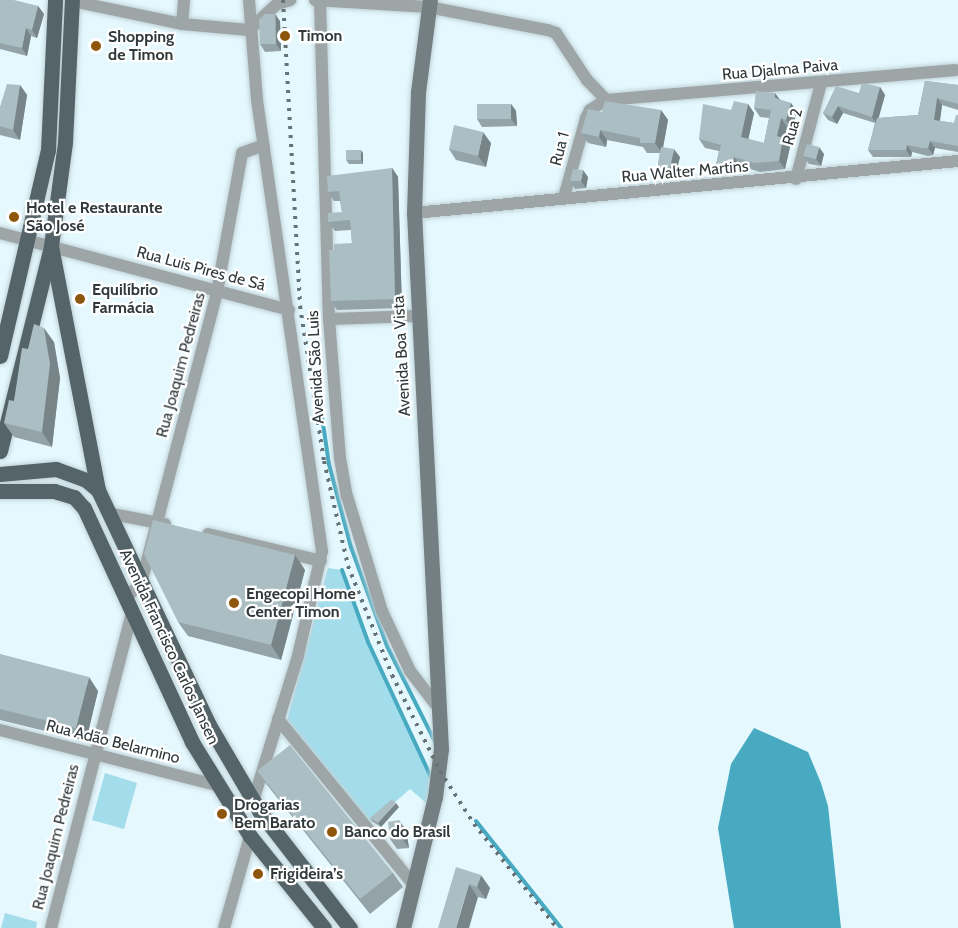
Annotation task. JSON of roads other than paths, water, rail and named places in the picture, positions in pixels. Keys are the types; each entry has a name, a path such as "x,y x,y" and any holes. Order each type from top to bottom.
{"main road":[{"path":"0,356 29,240 48,150 55,0"},
{"path":"0,451 51,246 65,142 70,0"},
{"name":"Avenida Francisco Carlos Jansen","path":"51,246 98,490 112,514 141,584 209,725 253,801 350,928"},
{"name":"Avenida Francisco Carlos Jansen","path":"0,474 56,469 86,480 98,490"},
{"name":"Avenida Francisco Carlos Jansen","path":"0,491 54,491 78,500 192,742 250,836 324,928"}],"street":[{"path":"70,0 182,24 249,30 277,4 290,0"},
{"path":"182,24 184,0"},
{"name":"Avenida São Luis","path":"249,0 249,30 289,310 321,561"},
{"path":"315,0 429,4 556,33 587,80 606,100"},
{"name":"Avenida São Luis","path":"320,0 329,320 340,458 362,552 397,649 440,710"},
{"name":"Avenida Boa Vista","path":"403,928 440,771 440,710 417,316 414,213 416,117 429,4"},
{"name":"Rua Djalma Paiva","path":"606,100 956,70"},
{"name":"Rua 2","path":"796,179 821,83"},
{"name":"Rua 1","path":"564,197 590,110 606,100"},
{"name":"Rua Joaquim Pedreiras","path":"141,584 218,292 242,153 264,145"},
{"name":"Rua Walter Martins","path":"414,213 564,197 796,179 958,161"},
{"name":"Rua Luis Pires de Sá","path":"0,232 289,310"},
{"path":"329,320 417,316"},
{"path":"112,514 157,522 321,561 253,801"},
{"path":"125,598 141,584"},
{"name":"Rua Joaquim Pedreiras","path":"51,928 131,616"},
{"path":"278,719 413,884"},
{"name":"Rua Adão Belarmino","path":"0,730 219,786"},
{"path":"224,928 250,836"}],"waterway":[{"path":"317,383 329,464 351,547 387,646 435,742"},
{"path":"342,570 368,642 432,779"},
{"path":"476,821 561,928"}],"railway":[{"path":"283,0 300,306 324,461 348,566 392,675 440,771 474,824 557,928"}],"place":[{"name":"Timon","path":"285,36"},
{"name":"Shopping de Timon","path":"96,46"},
{"name":"Hotel e Restaurante São José","path":"14,217"},
{"name":"Equilíbrio Farmácia","path":"80,299"},
{"name":"Engecopi Home Center Timon","path":"234,603"},
{"name":"Drogarias Bem Barato","path":"222,814"},
{"name":"Banco do Brasil","path":"332,832"},
{"name":"Frigideira’s","path":"258,874"}]}
